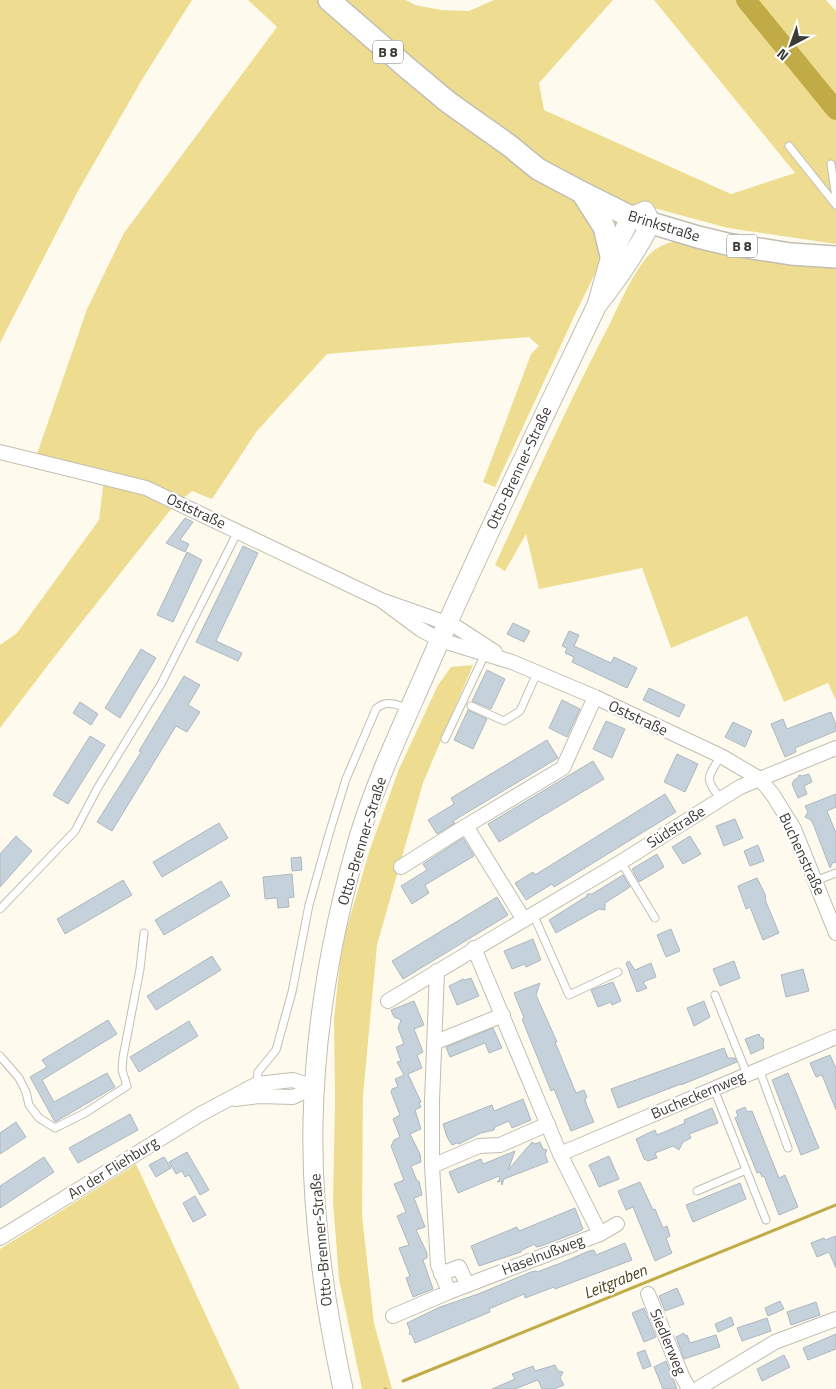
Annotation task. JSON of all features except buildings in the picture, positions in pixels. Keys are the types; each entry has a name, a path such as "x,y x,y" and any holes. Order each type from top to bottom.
{"main road":[{"name":"Brinkstraße","path":"329,0 448,102 510,146 538,169 583,193 642,217 727,244 791,254 836,257"},
{"name":"Brinkstraße","path":"510,146 642,217 777,243 836,247"},
{"path":"583,193 604,227 611,256"},
{"name":"Otto-Brenner-Straße","path":"343,1389 332,1339 324,1284 315,1202 313,1123 320,1028 327,978 343,901 361,832 384,768 409,708 597,305 611,256 642,217"},
{"name":"Otto-Brenner-Straße","path":"597,305 613,285 642,217"}],"street":[{"name":"Oststraße","path":"0,452 146,488 238,530 444,631 595,697 721,756 760,779"},
{"name":"Oststraße","path":"444,631 485,654 512,662"},
{"path":"401,867 563,768 595,697"},
{"name":"Südstraße","path":"388,1001 621,862 740,787 836,748"},
{"name":"Buchenstraße","path":"760,779 773,795 794,829 836,933"},
{"path":"466,826 529,917"},
{"path":"474,948 560,1154 600,1234"},
{"path":"437,971 436,1042 432,1101 432,1166 438,1265 449,1292"},
{"path":"436,1042 503,1015"},
{"name":"Bucheckernweg","path":"560,1154 836,1037"},
{"name":"An der Fliehburg","path":"0,1238 199,1115 227,1100 294,1080 315,1087"},
{"path":"432,1166 479,1146 500,1145 548,1124"},
{"name":"Haselnußweg","path":"393,1316 467,1284 600,1234 617,1224"},
{"path":"442,1274 459,1267 467,1284"},
{"name":"Siedlerweg","path":"648,1294 682,1376 690,1389"},
{"path":"697,1389 774,1342 836,1319"}],"lane":[{"path":"789,146 836,206"},
{"path":"831,164 836,198"},
{"path":"0,909 75,831 97,789 161,684 238,530"},
{"path":"445,739 485,654"},
{"path":"471,706 504,721 520,711 537,673"},
{"path":"258,1090 258,1072 276,1050 292,992 309,906 329,834 350,770 376,709 381,704 389,703 409,708"},
{"path":"721,756 709,778 710,785 721,799"},
{"path":"621,862 654,918"},
{"path":"816,881 836,873"},
{"path":"529,917 570,995 618,972"},
{"path":"0,1056 19,1078 26,1092 29,1105 39,1118 55,1128 85,1113 128,1086 122,1070 123,1058 140,969 144,933"},
{"path":"714,995 753,1071 788,1148"},
{"path":"714,1089 766,1220"},
{"path":"697,1191 746,1170"}],"shaded area":[{"path":"0,0 192,0 143,78 78,191 0,343"},
{"path":"248,0 406,0 415,5 441,10 469,11 494,0 613,0 539,83 544,110 731,194 795,173 654,0 826,0 836,11 836,244 728,228 654,208 603,258 495,487 483,482 531,354 539,346 529,337 327,354 257,431 212,499 192,491 172,508 0,728 0,645 17,633 99,520 105,470 37,454 87,309 124,233 277,27"},
{"path":"673,242 836,267 836,700 828,683 784,702 747,616 671,648 642,568 539,589 526,534 505,571 495,565 561,422 628,286 650,254 659,247"},
{"path":"473,665 423,783 377,945 363,1096 362,1215 374,1323 392,1389 362,1389 339,1279 333,1202 334,1018 342,944 370,849 399,769 438,685 451,667"},
{"path":"136,1164 240,1389 0,1389 0,1249"}],"waterway":[{"path":"746,0 836,110"},
{"name":"Leitgraben","path":"403,1381 836,1205"}]}
